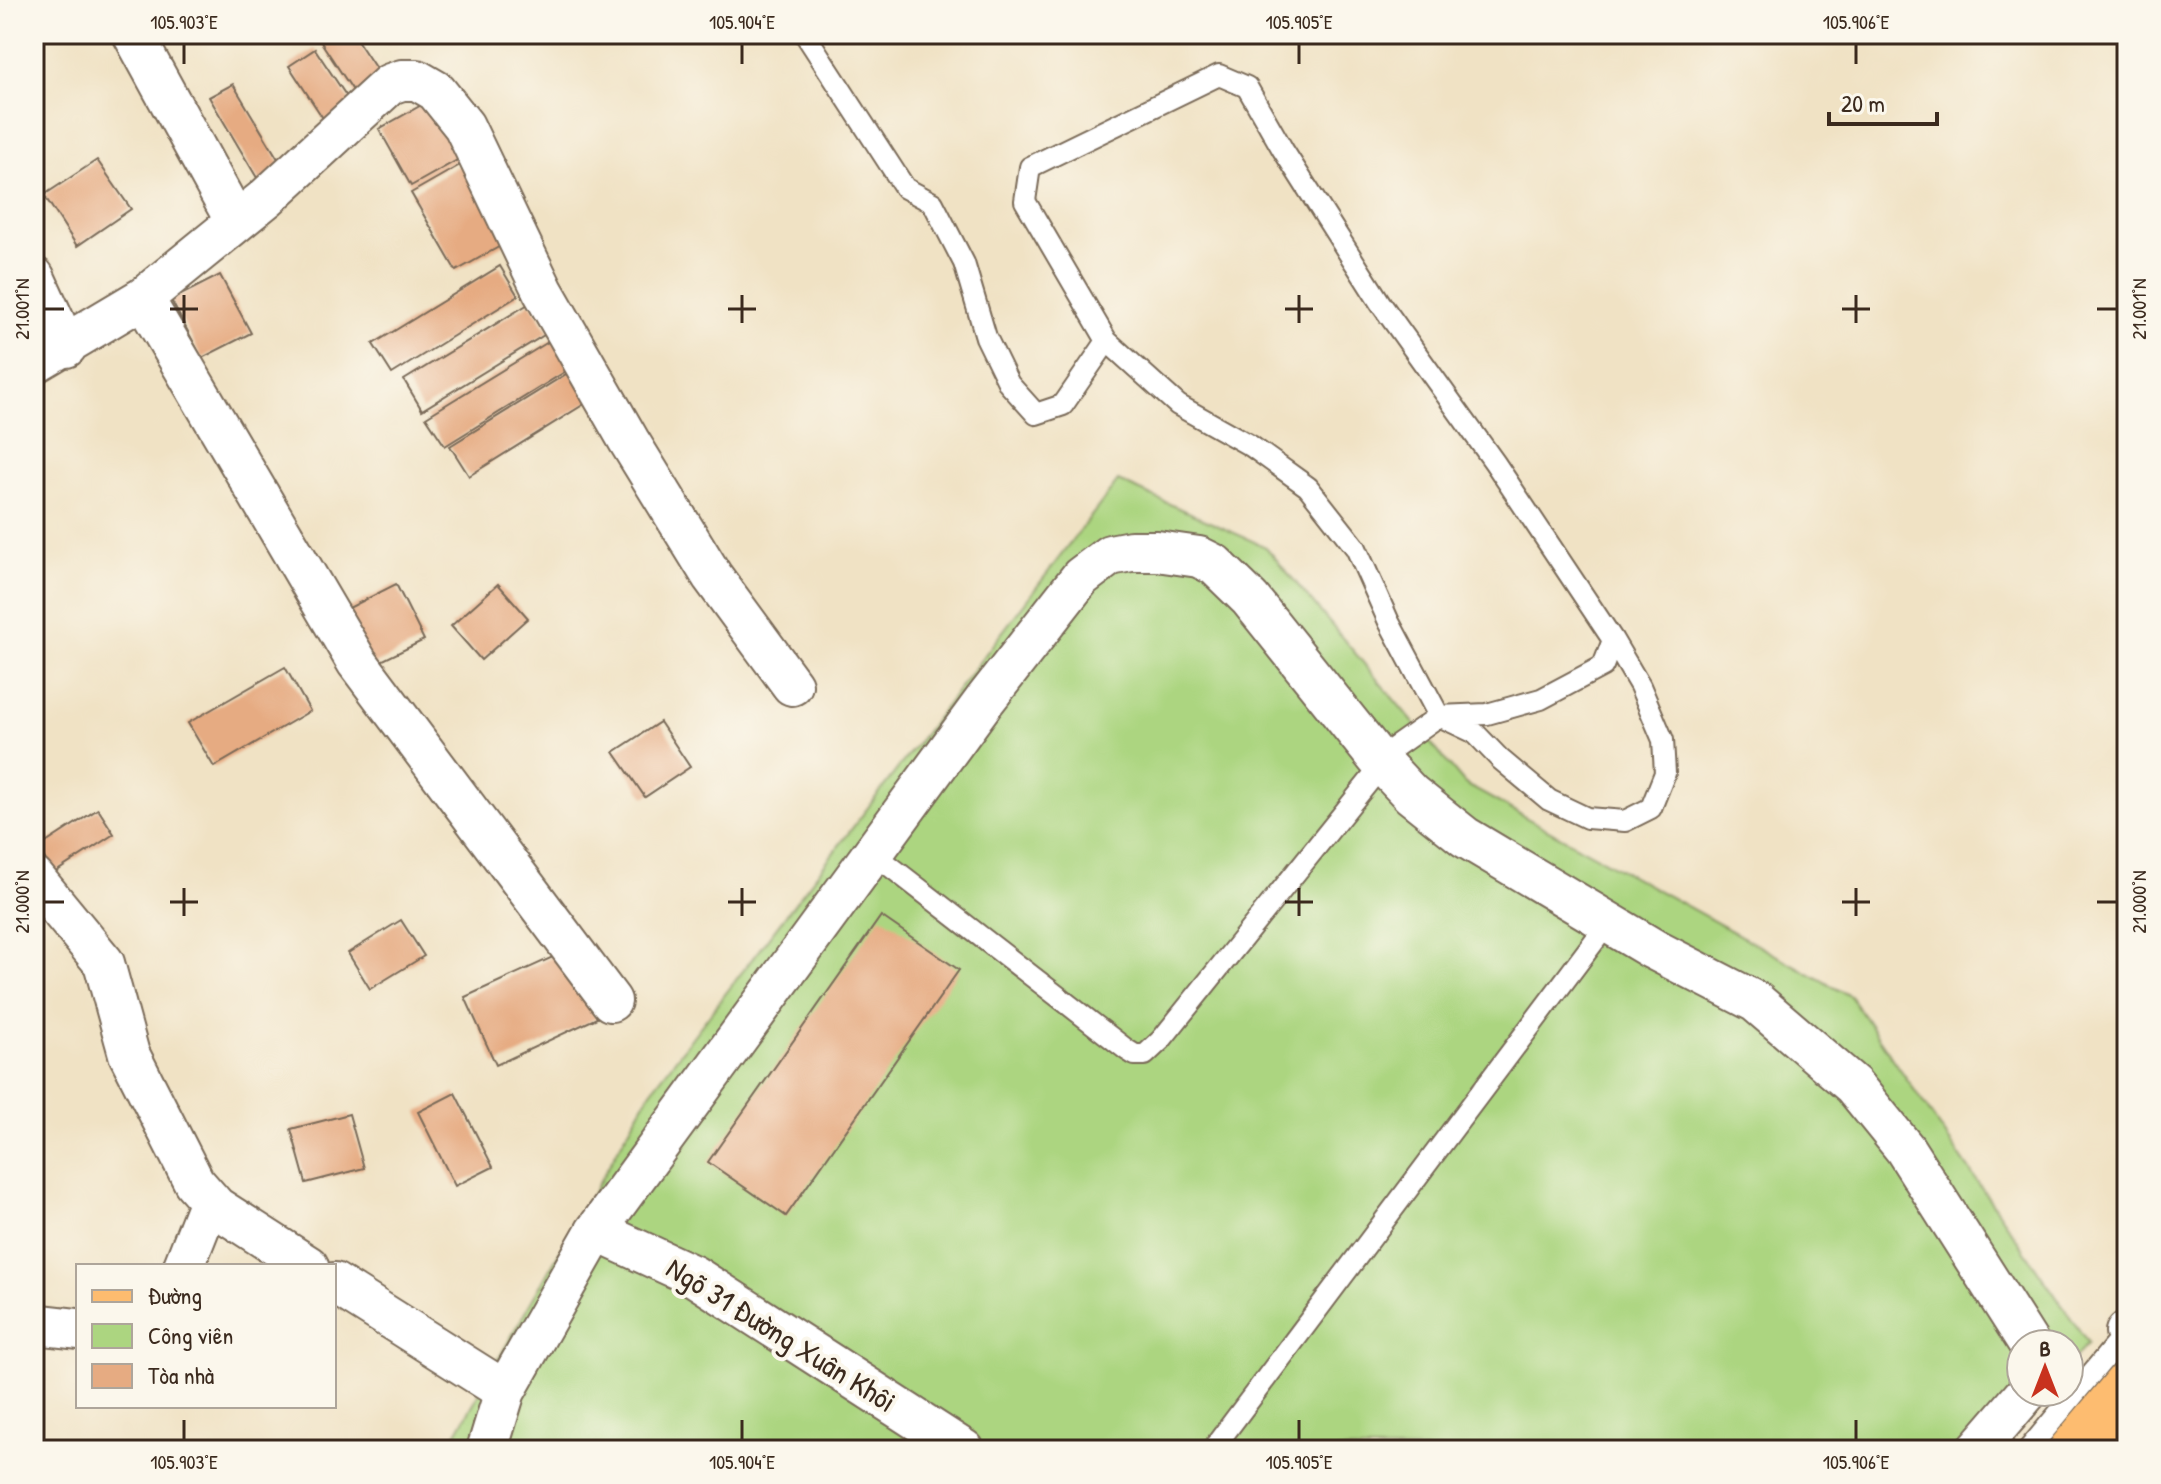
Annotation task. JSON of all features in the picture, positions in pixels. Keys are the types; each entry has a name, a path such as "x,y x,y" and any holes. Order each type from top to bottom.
{"main road":[{"path":"2071,1450 2127,1383"},
{"path":"2118,1450 2127,1439"}],"street":[{"path":"133,34 236,222"},
{"path":"34,277 50,355 143,298 236,222 390,84 417,80 436,91 464,126 543,291 629,441 712,576 792,685"},
{"path":"143,298 357,662 611,1001"},
{"path":"487,1450 505,1391 596,1231 985,700 1081,577 1110,555 1131,551 1199,557 1215,565 1250,599 1381,762 1411,794 1465,837 1653,949 1756,1002 1853,1085 1905,1149 2019,1328"},
{"path":"34,878 104,963 129,1054 194,1182 216,1207 305,1264"},
{"path":"185,1264 210,1200"},
{"name":"Ngõ 31 Đường Xuân Khôi","path":"596,1231 694,1276 964,1450"},
{"path":"336,1284 505,1391"},
{"path":"34,1324 76,1329"},
{"path":"1977,1450 2013,1408"}],"lane":[{"path":"805,34 905,188 933,203 964,263 986,337 1015,393 1036,414 1063,405 1107,341"},
{"path":"1219,75 1247,87 1283,150 1381,304 1495,463 1613,640 1640,686 1663,740 1665,773 1651,808 1625,821 1587,818 1549,800 1500,759 1475,733 1439,716 1389,622 1356,548 1308,487 1251,446 1178,405 1107,341 1025,201 1030,167 1219,75"},
{"path":"873,853 1127,1050 1135,1055 1145,1055 1161,1040 1381,762 1439,716 1487,714 1541,699 1603,666 1613,640"},
{"path":"1212,1450 1608,923"},
{"path":"2028,1450 2127,1332"}],"green space":[{"path":"1118,481 1266,547 1465,784 1850,996 2078,1328 2005,1328 2005,1408 2032,1408 1997,1450 447,1450 651,1091"}],"building":[{"path":"326,34 353,34 384,81 358,98 319,39"},
{"path":"315,49 355,109 328,126 289,66"},
{"path":"233,84 284,169 260,183 209,97"},
{"path":"434,98 466,155 411,186 379,129"},
{"path":"97,160 131,209 77,246 44,195"},
{"path":"467,161 513,239 456,271 411,193"},
{"path":"500,266 518,296 392,374 373,344"},
{"path":"220,275 251,333 202,358 171,300"},
{"path":"530,303 549,332 422,410 404,380"},
{"path":"553,339 571,368 445,446 426,417"},
{"path":"576,368 594,398 469,476 450,446"},
{"path":"396,584 424,640 369,667 341,612"},
{"path":"498,584 528,618 481,660 451,626"},
{"path":"285,667 310,711 214,767 188,723"},
{"path":"660,722 690,767 645,797 614,752"},
{"path":"98,809 114,834 54,873 38,848"},
{"path":"881,916 959,970 786,1216 708,1162"},
{"path":"401,920 424,956 370,989 348,953"},
{"path":"566,951 597,1018 496,1065 465,997"},
{"path":"455,1093 493,1167 455,1186 418,1112"},
{"path":"349,1114 364,1168 306,1183 291,1129"}]}
